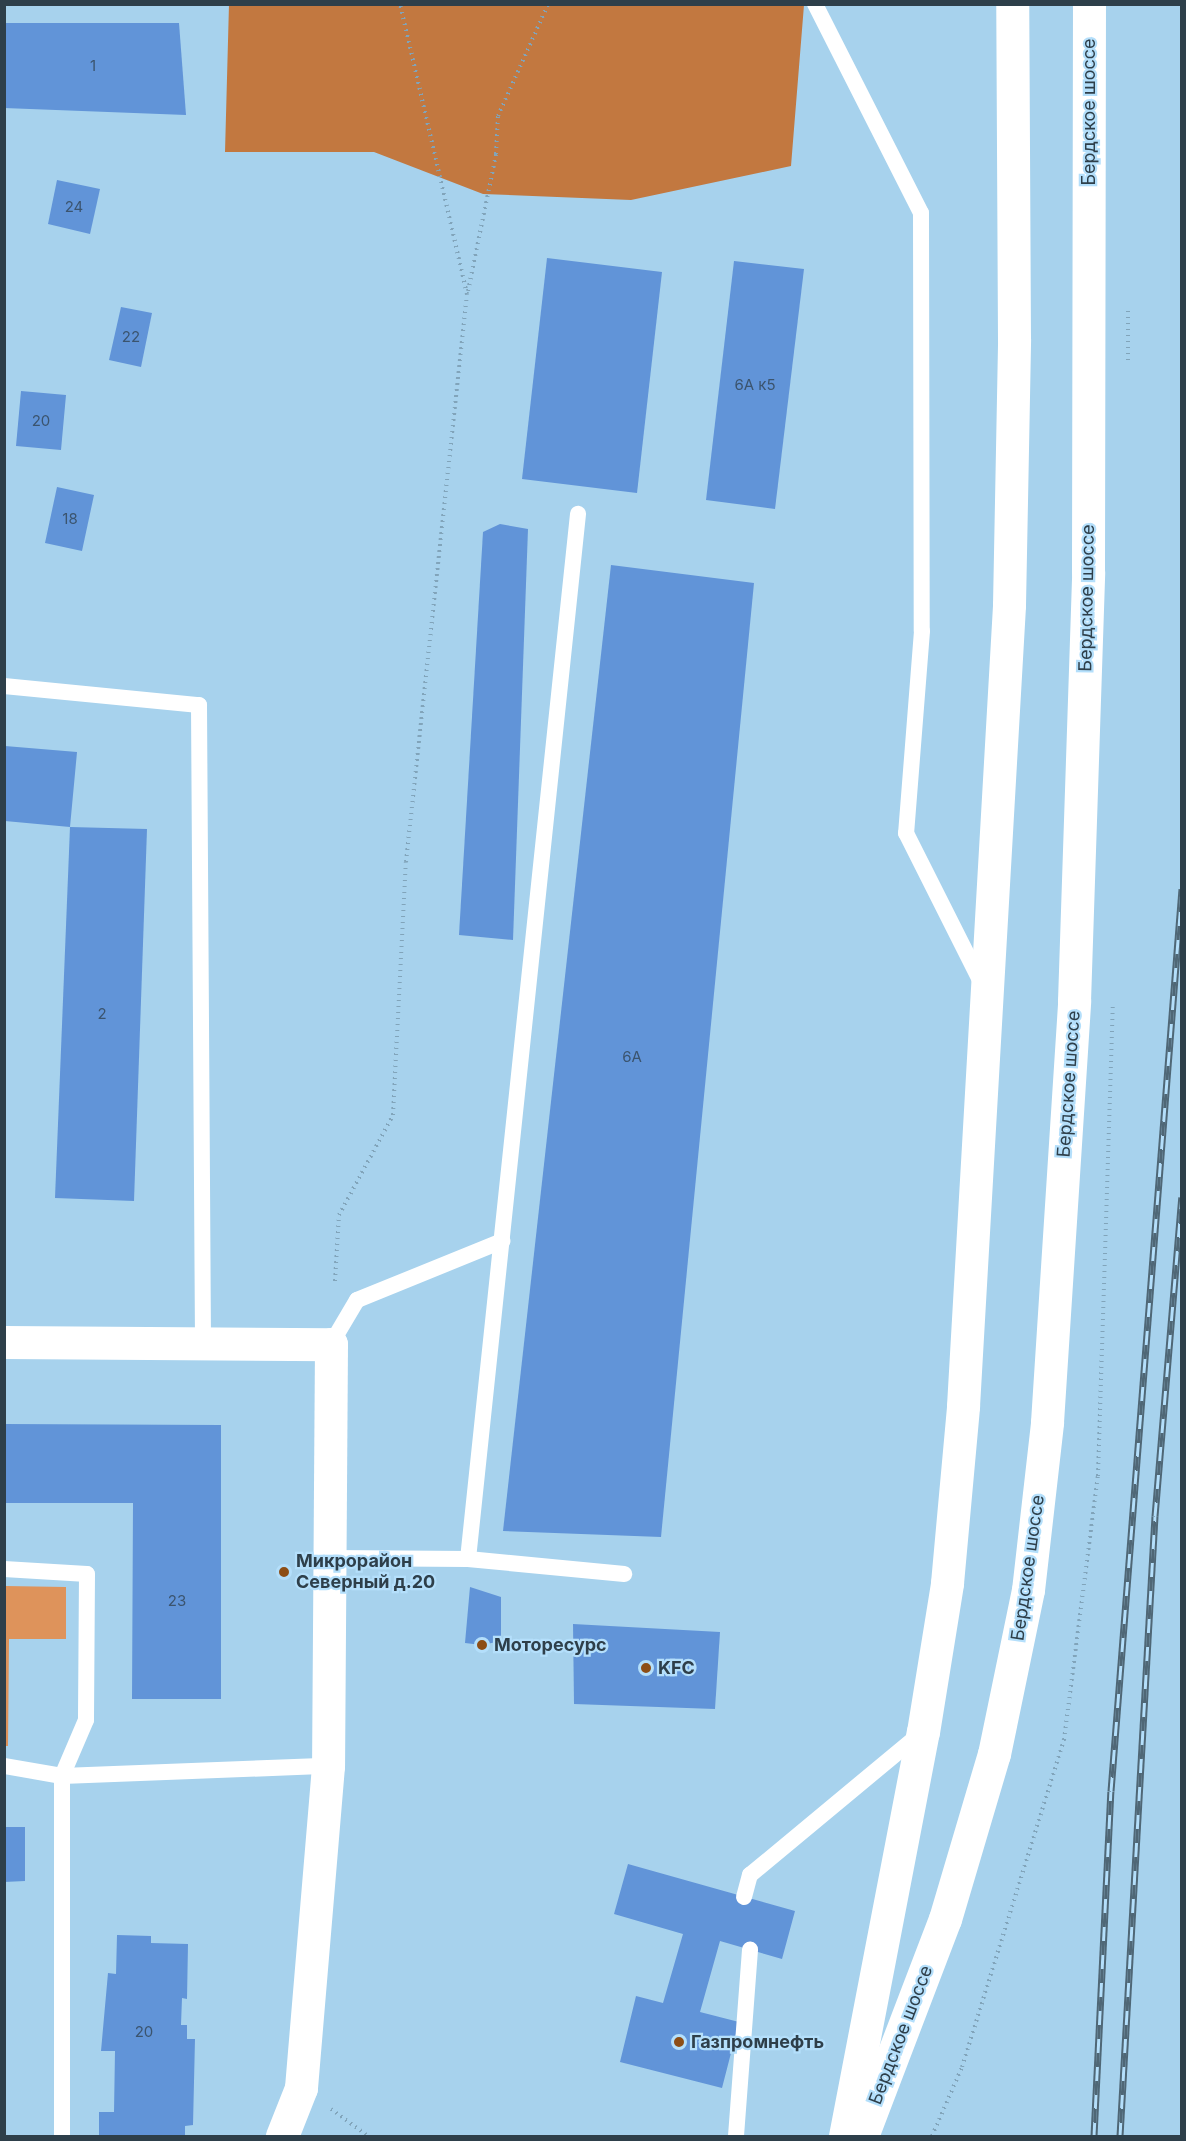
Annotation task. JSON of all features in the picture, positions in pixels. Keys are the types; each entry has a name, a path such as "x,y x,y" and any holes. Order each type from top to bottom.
{"main road":[{"name":"Бердское шоссе","path":"845,2136 924,1732 947,1583 963,1406 1009,593 1014,339 1012,4"},
{"name":"Бердское шоссе","path":"862,2136 945,1919 994,1754 1028,1590 1047,1422 1074,1000 1089,572 1089,4"},
{"path":"4,1342 331,1344 328,1766 301,2088 282,2136"}],"lane":[{"path":"815,4 921,213 922,631 906,833 988,995"},
{"path":"468,1559 578,514"},
{"path":"4,686 199,705 203,1343"},
{"path":"331,1344 357,1300 502,1241"},
{"path":"330,1558 468,1559 624,1574"},
{"path":"4,1569 87,1574 86,1720 62,1776 62,2136"},
{"path":"744,1897 750,1875 924,1732"},
{"path":"4,1766 62,1776 328,1766"},
{"path":"736,2136 750,1950"}],"path":[{"path":"400,4 467,294"},
{"path":"335,1286 339,1215 393,1115 406,862 467,294 496,154 498,116 548,4"},
{"path":"301,2088 368,2136"}],"shaded area":[{"path":"229,4 804,5 791,166 631,200 483,194 374,152 225,152"},
{"path":"5,1586 66,1587 66,1639 9,1639 8,1746 4,1746"}],"building":[{"path":"4,23 179,23 186,115 4,108"},
{"path":"57,180 100,189 90,234 48,224"},
{"path":"547,258 662,272 637,493 522,479"},
{"path":"734,261 804,269 775,509 706,500"},
{"path":"121,307 152,313 141,367 109,360"},
{"path":"21,391 66,395 61,450 16,446"},
{"path":"57,487 94,495 82,551 45,543"},
{"path":"500,524 528,529 513,940 459,935 483,532"},
{"path":"611,565 754,583 661,1537 503,1531"},
{"path":"5,746 77,752 70,827 5,821"},
{"path":"70,827 147,829 134,1201 55,1198"},
{"path":"4,1424 221,1425 221,1699 132,1699 133,1503 4,1503"},
{"path":"470,1587 501,1597 501,1641 482,1645 465,1643"},
{"name":"KFC","path":"573,1624 720,1632 715,1709 574,1704"},
{"path":"4,1827 25,1827 25,1881 4,1882"},
{"path":"628,1864 795,1911 782,1959 720,1941 700,2012 739,2022 722,2088 620,2062 636,1996 663,2003 683,1934 614,1914"},
{"path":"117,1935 151,1936 151,1943 188,1944 187,1999 182,1998 181,2025 187,2025 187,2039 195,2039 193,2125 185,2126 185,2136 99,2136 99,2112 114,2112 115,2051 101,2051 108,1973 116,1974"}],"railway":[{"path":"1094,2136 1111,1791 1182,889"},
{"path":"1120,2136 1155,1516 1182,1197"}],"place":[{"name":"Микрорайон Северный д.20","path":"284,1572"},
{"name":"Моторесурс","path":"482,1645"},
{"name":"KFC","path":"646,1668"},
{"name":"Газпромнефть","path":"679,2042"}]}
